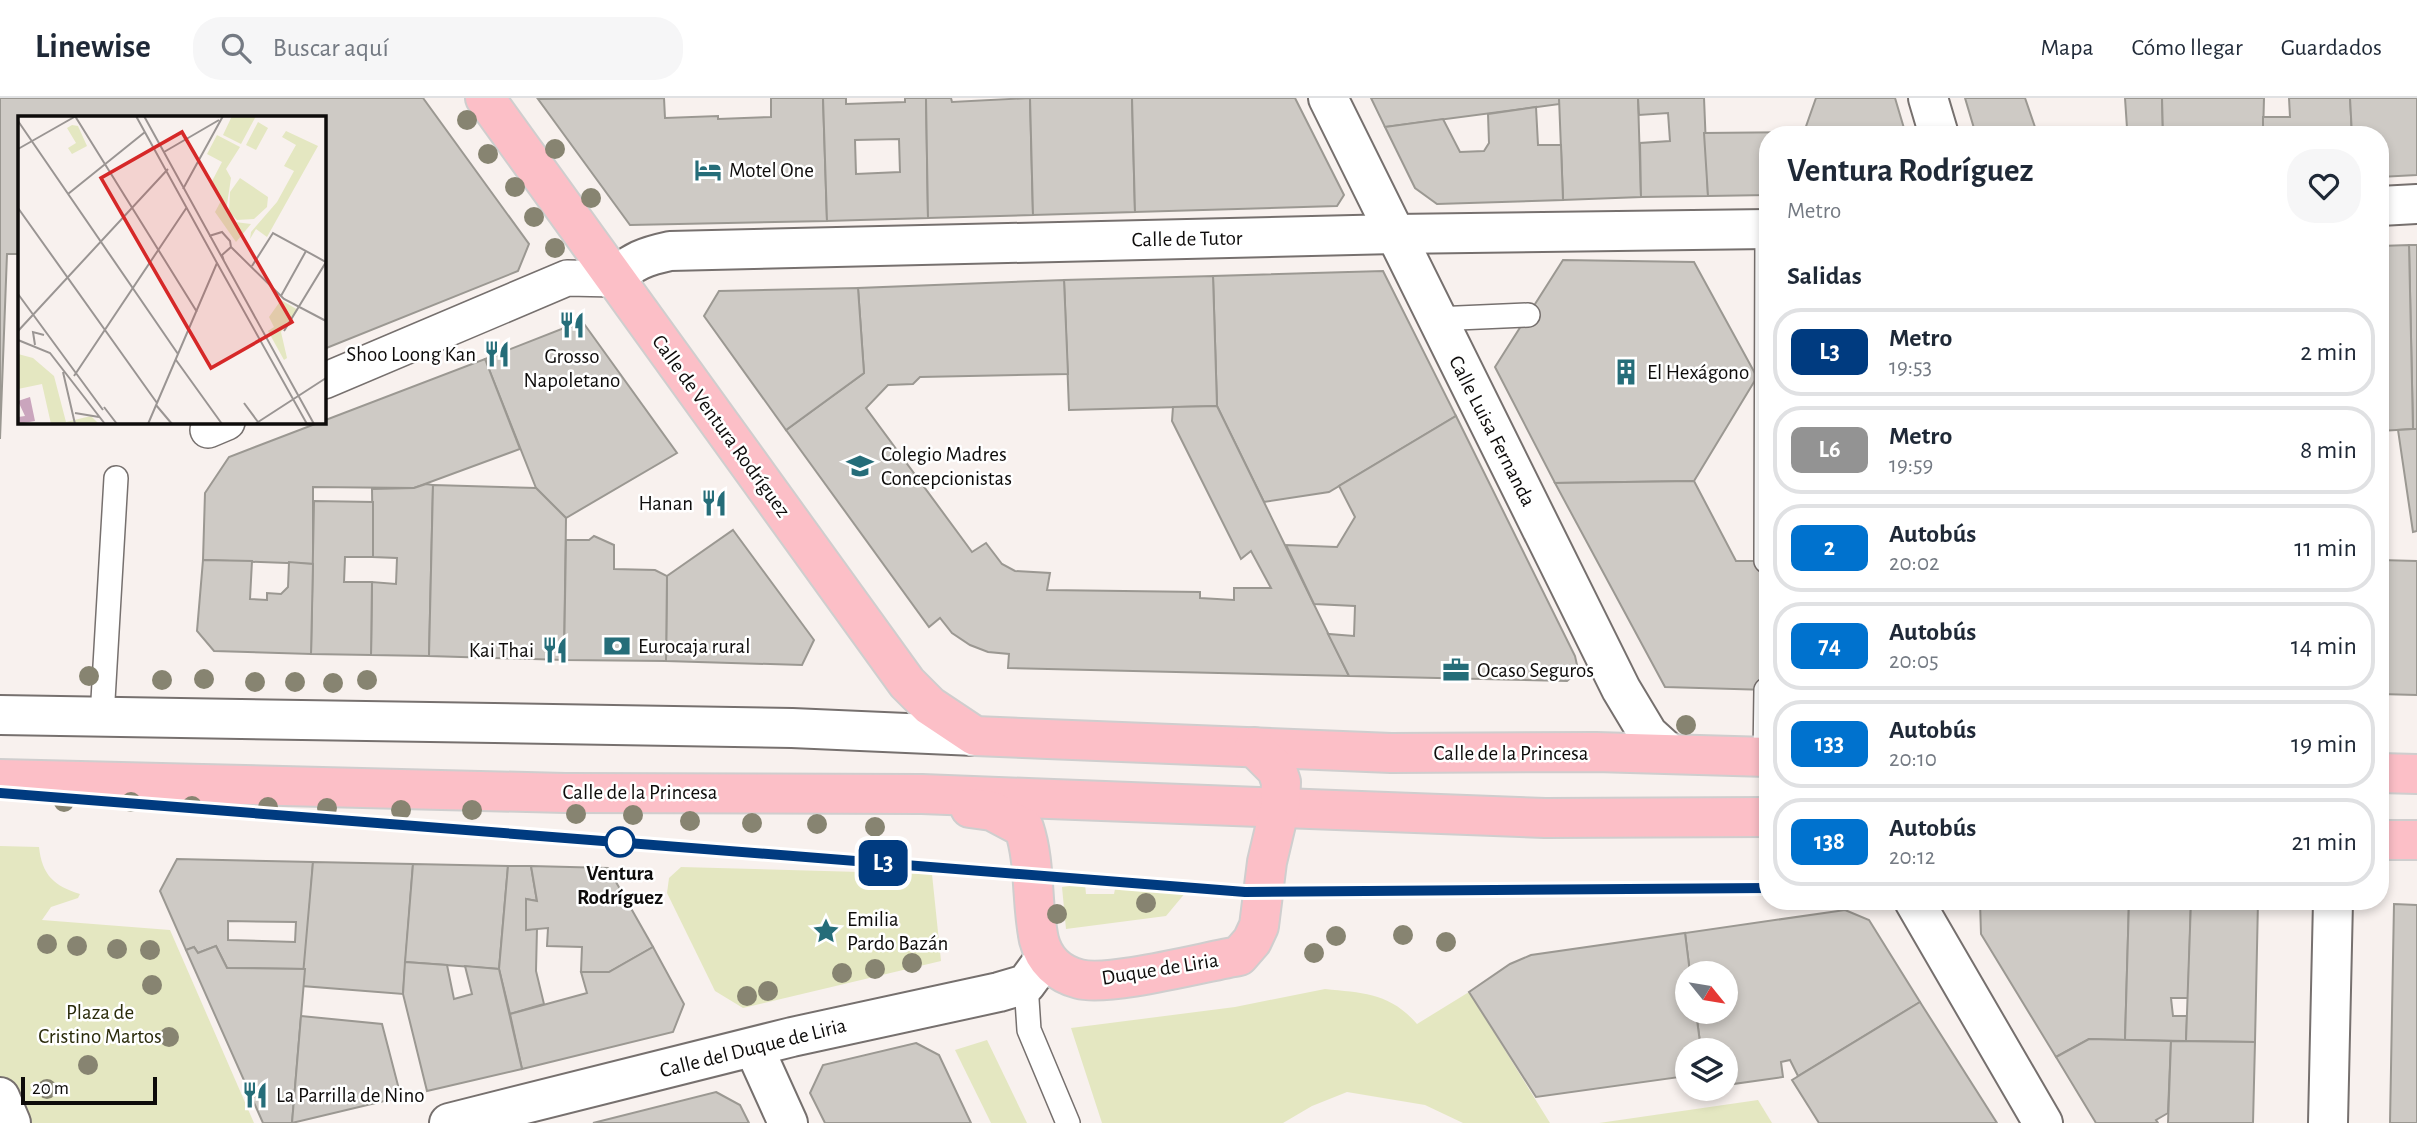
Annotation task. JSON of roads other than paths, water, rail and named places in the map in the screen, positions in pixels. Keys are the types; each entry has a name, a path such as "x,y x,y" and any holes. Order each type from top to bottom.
{"main road":[{"name":"Calle de Ventura Rodríguez","path":"485,98 907,682 930,705 975,736"},
{"name":"Calle de la Princesa","path":"975,736 1391,753 1759,757"},
{"path":"1254,747 1277,770 1281,782 1280,807"},
{"path":"2389,772 2417,774"},
{"name":"Calle de la Princesa","path":"0,779 565,793 922,794 1545,818 1759,817"},
{"path":"922,794 952,805 992,811 1024,828 1031,848 1039,939 1035,971"},
{"name":"Duque de Liria","path":"1035,971 1060,971 1080,980 1106,981 1239,956 1252,941 1259,926 1267,862 1280,807"},
{"path":"2389,840 2417,840"}],"street":[{"name":"Calle Luisa Fernanda","path":"1328,98 1435,319 1627,699 1648,734 1670,754"},
{"path":"1928,98 1936,126"},
{"path":"2389,206 2417,204"},
{"name":"Calle de Tutor","path":"615,279 627,266 644,257 670,251 1395,234 1759,229"},
{"path":"326,380 568,278 615,279"},
{"name":"Calle de la Princesa","path":"0,715 779,728 975,736"},
{"path":"1919,910 2043,1123"},
{"path":"2328,1123 2333,910"},
{"name":"Calle del Duque de Liria","path":"449,1123 754,1048 1035,971"},
{"path":"754,1048 788,1123"},
{"path":"0,1097 11,1123"}],"lane":[{"path":"1435,319 1528,315"},
{"path":"102,717 116,478"},
{"path":"1035,971 1029,1030 1068,1123"}],"metro line":[{"name":"L3","path":"0,793 1245,892 1759,888"}],"place":[{"name":"Motel One","path":"708,170"},
{"name":"Grosso Napoletano","path":"572,325"},
{"name":"Shoo Loong Kan","path":"497,354"},
{"name":"El Hexágono","path":"1626,372"},
{"name":"Colegio Madres Concepcionistas","path":"860,466"},
{"name":"Hanan","path":"714,503"},
{"name":"Eurocaja rural","path":"617,646"},
{"name":"Kai Thai","path":"555,650"},
{"name":"Ocaso Seguros","path":"1456,670"},
{"name":"Ventura Rodríguez","path":"620,842"},
{"name":"Emilia Pardo Bazán","path":"826,931"},
{"name":"La Parrilla de Nino","path":"255,1095"}],"park label":[{"name":"Plaza de Cristino Martos","path":"100,1024"}]}
